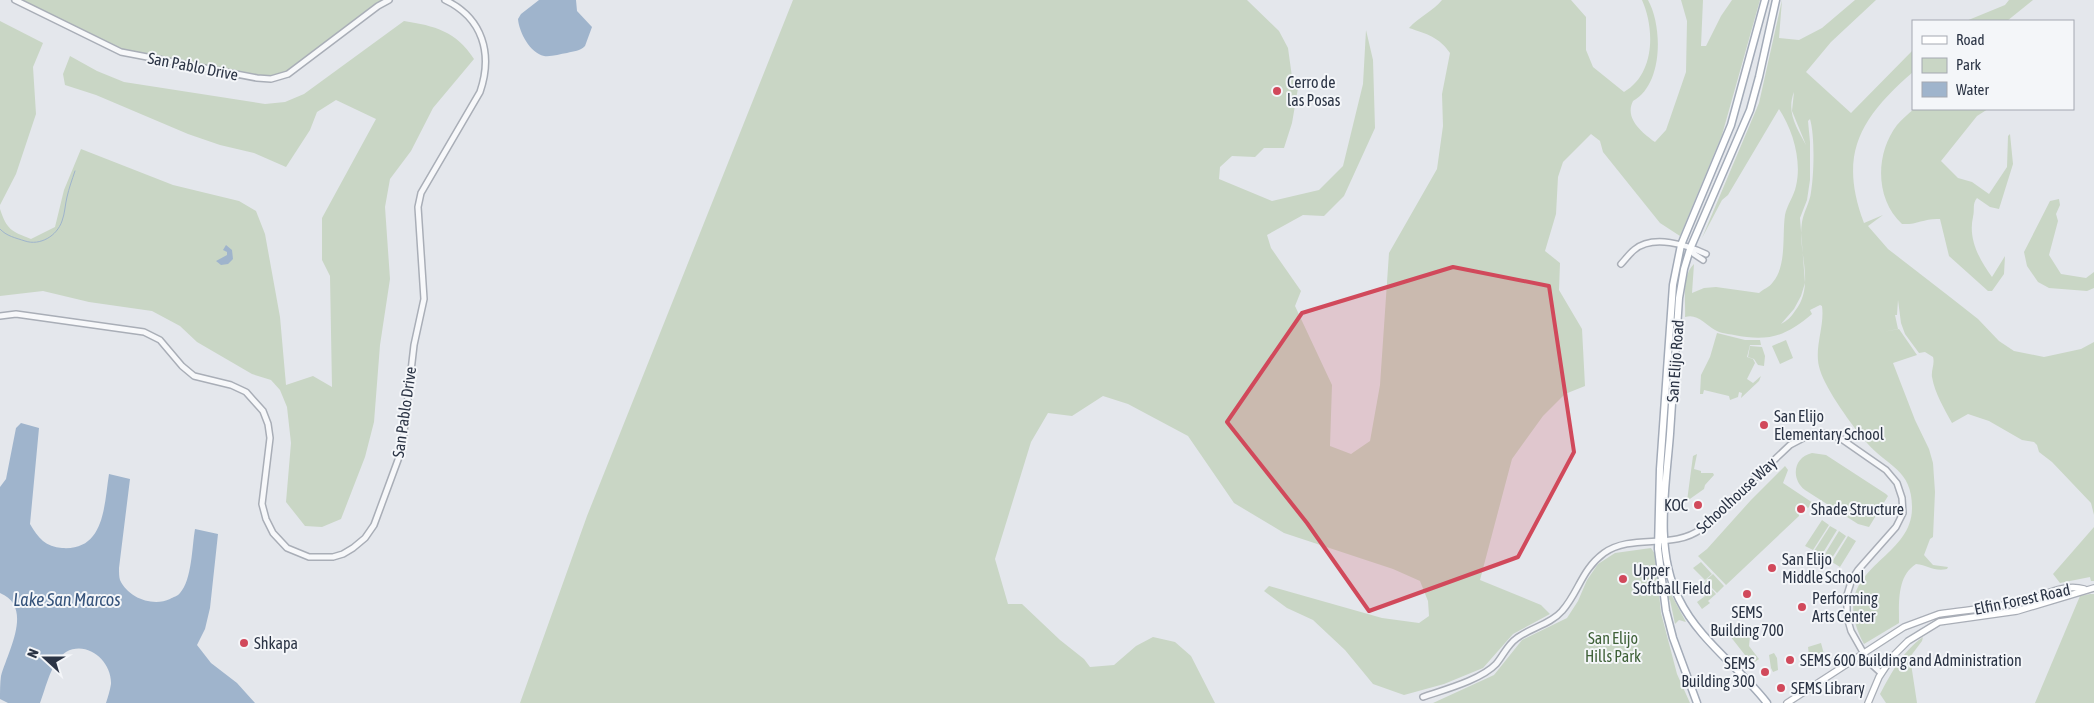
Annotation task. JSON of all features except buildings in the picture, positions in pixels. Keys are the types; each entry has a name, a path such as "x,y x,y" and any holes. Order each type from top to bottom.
{"main road":[{"name":"San Elijo Road","path":"1765,0 1730,125 1681,245 1670,310 1657,514 1661,542 1665,551 1671,580 1687,614 1704,636 1746,678 1767,703"},
{"name":"San Elijo Road","path":"1698,703 1673,638 1660,573 1679,298 1690,249 1750,110 1776,0"},
{"name":"Elfin Forest Road","path":"1960,615 2015,603 2059,590 2075,587 2084,589"},
{"name":"Elfin Forest Road","path":"1960,615 2001,614 2057,599 2084,589 2094,588"},
{"path":"2041,595 2057,599"},
{"path":"1787,703 1913,623 1938,614 1960,615"},
{"path":"1868,703 1881,673 1893,656 1918,634 1939,622 1960,615"}],"street":[{"name":"San Pablo Drive","path":"15,0 121,52 256,78 271,78 288,74 378,6 389,0"},
{"name":"San Pablo Drive","path":"0,316 16,314 144,332 160,340 182,366 194,376 231,385 246,392 263,410 268,424 270,438 262,498 266,519 273,533 287,548 309,556 333,557 353,548 365,538 374,525 402,449 414,345 424,299 418,207 421,193 480,92 485,78 485,48 480,34 468,16 455,5 444,0"},
{"path":"1620,264 1635,249 1650,242 1668,242 1681,245 1690,249 1694,254 1705,257"},
{"name":"Schoolhouse Way","path":"1423,697 1485,672 1496,664 1515,639 1560,614 1572,600 1586,571 1605,552 1618,546 1692,537 1798,439 1824,433 1840,438 1886,470 1897,483 1902,498 1903,513 1896,527 1858,570 1847,595 1849,624 1854,638 1872,666 1881,673"}],"highlighted area":[{"path":"1453,267 1549,286 1574,452 1518,557 1369,611 1307,523 1227,422 1302,313"}],"green space":[{"path":"15,0 389,0 295,69 268,79 135,56"},
{"path":"793,0 1247,0 1279,31 1288,48 1292,77 1298,88 1292,123 1284,148 1264,148 1255,157 1232,156 1220,167 1219,179 1272,201 1319,190 1343,166 1363,84 1366,30 1373,60 1375,128 1344,196 1324,216 1303,215 1267,235 1271,248 1301,291 1295,306 1332,385 1330,446 1351,454 1370,441 1380,385 1389,253 1437,169 1443,126 1442,94 1450,53 1437,40 1427,34 1409,28 1442,0 1571,0 1586,17 1586,50 1593,67 1624,92 1642,74 1647,63 1650,50 1649,24 1642,0 1648,0 1653,11 1658,40 1655,69 1643,93 1633,101 1631,114 1636,125 1655,142 1666,130 1686,72 1687,21 1681,0 1703,0 1701,46 1706,46 1721,16 1732,0 1760,0 1722,135 1680,236 1660,223 1603,152 1600,141 1591,134 1563,162 1558,177 1556,214 1545,251 1560,263 1559,290 1582,329 1585,386 1565,394 1543,416 1512,459 1480,580 1541,605 1550,614 1513,634 1483,668 1444,684 1404,695 1373,684 1345,650 1313,620 1287,608 1264,591 1269,586 1382,618 1419,623 1429,616 1428,601 1420,581 1393,569 1284,533 1234,503 1188,436 1128,404 1103,396 1072,416 1048,413 1031,442 995,559 1008,604 1022,604 1060,640 1084,659 1090,667 1114,665 1136,646 1153,637 1175,642 1191,656 1215,703 520,703 587,516"},
{"path":"1782,0 1779,38 1799,40 1822,28 1855,0 1876,0 1831,42 1806,72 1851,113 1912,51 1912,73 1879,105 1867,122 1859,139 1854,157 1853,177 1856,199 1864,223 1883,215 1868,226 1888,249 1978,319 1999,341 2014,351 2044,357 2081,349 2094,342 2094,515 2091,503 2052,462 2039,452 2034,442 2022,440 1989,421 1968,414 1952,423 1933,383 1933,357 1925,352 1919,353 1905,334 1901,323 1898,300 1897,315 1895,315 1898,329 1883,332 1899,329 1917,355 1893,363 1933,463 1935,492 1933,537 1930,539 1924,555 1933,565 1948,567 1947,569 1938,570 1916,564 1910,569 1905,575 1900,590 1899,623 1864,644 1854,619 1854,598 1861,582 1898,542 1908,527 1912,509 1911,496 1904,477 1861,436 1840,408 1823,378 1818,362 1822,306 1820,305 1810,310 1812,314 1794,328 1776,335 1757,338 1722,333 1693,316 1685,317 1687,275 1694,264 1692,293 1704,288 1716,287 1759,293 1771,284 1777,275 1782,259 1785,215 1795,190 1798,176 1795,146 1788,126 1779,109 1728,195 1722,200 1702,238 1759,103","holes":["1794,92 1792,111 1806,145 1792,113 1791,106","1810,119 1812,126 1813,175 1801,233 1800,218 1807,200 1810,180 1808,121","1805,284 1801,301 1789,319 1781,324 1794,309"]},
{"path":"2009,0 2033,0 2008,20 1968,20 2005,5"},
{"path":"0,21 43,43 33,67 36,114 16,174 0,205"},
{"path":"404,21 444,31 460,42 474,59 433,108 411,151 390,179 385,207 390,279 380,345 374,422 365,457 341,519 322,527 305,526 286,502 291,443 287,407 280,390 271,380 252,374 197,342 180,326 152,311 89,302 43,291 0,296 0,209 11,229 31,239 55,227 64,190 81,149 173,185 239,201 256,211 265,234 280,317 286,385 313,376 332,387 330,276 322,260 322,218 376,119 336,100 317,112 310,130 286,167 254,153 220,145 188,134 96,95 65,85 63,74 70,56 97,71 124,82 265,104 285,102 304,94"},
{"path":"1913,110 1986,110 1977,116 1941,161 1958,178 1972,182 1989,194 2007,167 2008,136 2010,134 2013,164 1999,209 1990,207 1977,198 1974,205 1973,241 1979,256 1992,277 2005,256 2004,274 1992,291 1988,291 1949,256 1940,219 1902,224 1893,214 1883,189 1881,176 1882,162 1890,137 1903,119"},
{"path":"2059,199 2060,205 2056,214 2058,221 2049,255 2061,274 2086,278 2094,272 2094,288 2087,291 2049,288 2038,282 2027,266 2024,252 2050,201"},
{"path":"1717,333 1745,340 1760,340 1761,345 1750,345 1747,357 1753,359 1755,363 1747,379 1753,383 1761,376 1759,381 1741,398 1742,393 1739,392 1738,397 1730,400 1729,396 1704,390 1703,394 1700,394 1701,375 1710,357"},
{"path":"1786,340 1793,358 1780,364 1772,346"},
{"path":"1750,346 1762,347 1765,356 1764,366 1758,365 1754,359 1748,357"},
{"path":"1812,453 1826,455 1888,496 1869,527 1858,524 1800,485 1797,480 1796,468 1801,459"},
{"path":"1697,454 1694,469 1701,471 1701,473 1713,473 1714,475 1705,485 1704,489 1687,501 1693,456"},
{"path":"1785,466 1788,470 1783,483 1813,503 1808,508 1802,503 1795,510 1799,516 1726,585 1698,556 1707,549"},
{"path":"1822,520 1829,525 1813,550 1805,546"},
{"path":"1830,526 1837,530 1821,556 1814,551"},
{"path":"2094,527 2094,581 2091,581 2090,577 2060,583 2053,574"},
{"path":"1839,531 1846,536 1830,561 1823,557"},
{"path":"1848,536 1856,541 1840,567 1832,562"},
{"name":"San Elijo Hills Park","path":"1651,548 1655,554 1661,613 1677,674 1690,703 1433,703 1494,675 1522,640 1567,618 1578,601 1587,580 1598,564 1615,553"},
{"path":"1701,562 1712,574 1705,580 1693,568"},
{"path":"1713,574 1724,586 1717,593 1705,581"},
{"path":"1705,582 1716,594 1708,601 1710,603 1702,609 1697,602 1705,596 1698,589"},
{"path":"1666,585 1686,622 1679,620 1675,624 1670,600 1667,598"},
{"path":"2094,594 2094,703 2035,703 2080,596"},
{"path":"1727,624 1735,636 1744,634 1750,636 1749,646 1759,659 1752,664 1723,627"},
{"path":"1923,637 1910,657 1917,703 1886,703 1880,694 1903,656"},
{"path":"1821,643 1824,654 1813,662 1809,655 1808,647"},
{"path":"1774,653 1777,658 1778,670 1773,672 1769,655"}],"water":[{"path":"539,0 576,0 577,11 592,27 585,46 577,51 550,56 544,56 534,51 523,36 518,19 521,14"},
{"path":"226,245 232,250 233,259 228,264 221,265 216,261 227,255 227,252 223,250"},
{"name":"Lake San Marcos","path":"21,423 39,428 30,524 36,534 47,544 62,548 76,547 87,542 100,524 109,474 130,479 119,573 120,580 124,586 135,596 156,602 178,595 187,580 195,529 218,534 210,608 205,629 197,645 211,663 237,683 255,703 106,703 111,684 107,668 97,655 82,649 66,652 56,662 40,703 8,703 0,699 1,676 13,642 17,619 15,608 10,600 0,593 0,487 6,479 16,428"}],"waterway":[{"path":"0,229 11,237 31,242 42,241 52,235 62,221 75,171"}],"place":[{"name":"Cerro de las Posas","path":"1277,91"},
{"name":"San Elijo Elementary School","path":"1764,425"},
{"name":"KOC","path":"1698,505"},
{"name":"Shade Structure","path":"1801,509"},
{"name":"San Elijo Middle School","path":"1772,568"},
{"name":"Upper Softball Field","path":"1623,579"},
{"name":"SEMS Building 700","path":"1747,594"},
{"name":"Performing Arts Center","path":"1802,607"},
{"name":"Shkapa","path":"244,643"},
{"name":"SEMS 600 Building and Administration","path":"1790,660"},
{"name":"SEMS Building 300","path":"1765,672"},
{"name":"SEMS Library","path":"1781,688"}]}
